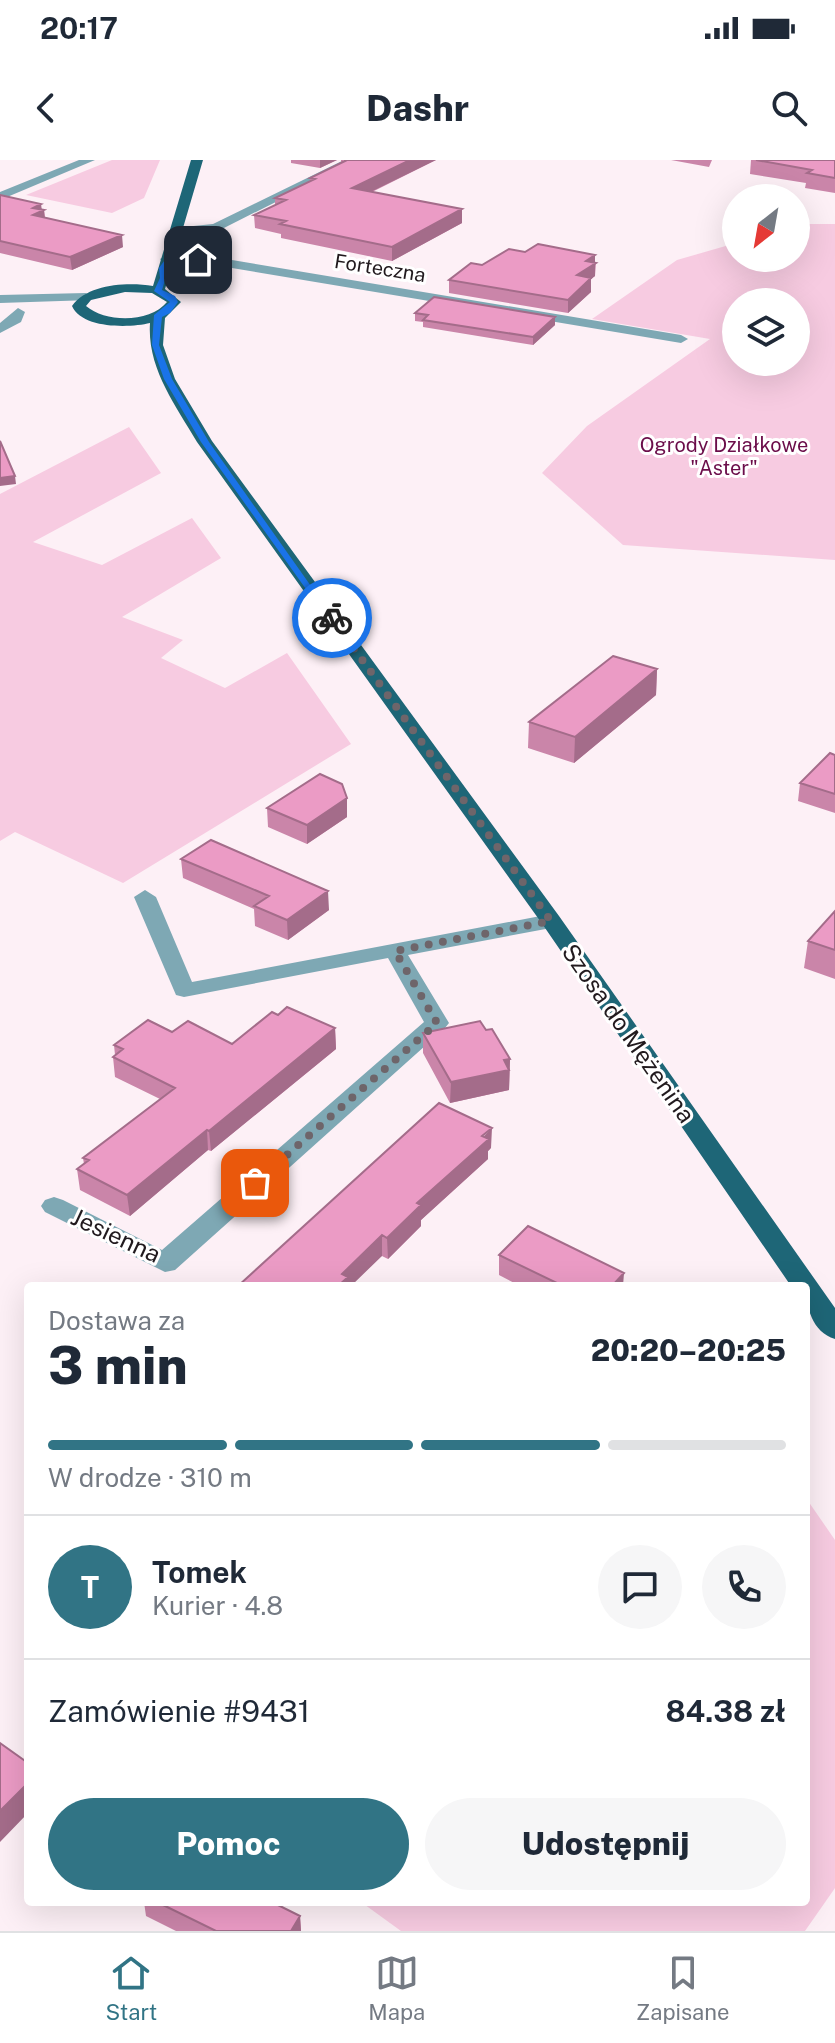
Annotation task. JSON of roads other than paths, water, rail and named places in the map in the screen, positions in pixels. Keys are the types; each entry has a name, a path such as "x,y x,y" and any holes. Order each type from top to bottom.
{"main road":[{"path":"158,315 121,321 104,319 84,304 102,291 125,288 158,291 197,160"},
{"path":"125,288 165,264"},
{"name":"Szosa do Mężenina","path":"158,291 174,302 167,312 158,315 156,345 168,379 205,442 551,921 802,1282"},
{"path":"121,321 156,345"},
{"name":"Szosa do Mężenina","path":"810,1294 835,1329"}],"street":[{"path":"0,196 89,160"},
{"path":"174,232 216,227 353,160"},
{"name":"Forteczna","path":"165,264 220,262 681,339"},
{"path":"0,299 84,304"},
{"path":"0,312 84,304"},
{"path":"0,329 16,319 18,312"},
{"path":"145,897 184,990 551,921"},
{"name":"Jesienna","path":"54,1206 165,1263 437,1023 395,951"}],"park label":[{"name":"Ogrody Działkowe \"Aster\"","path":"724,456"}]}
